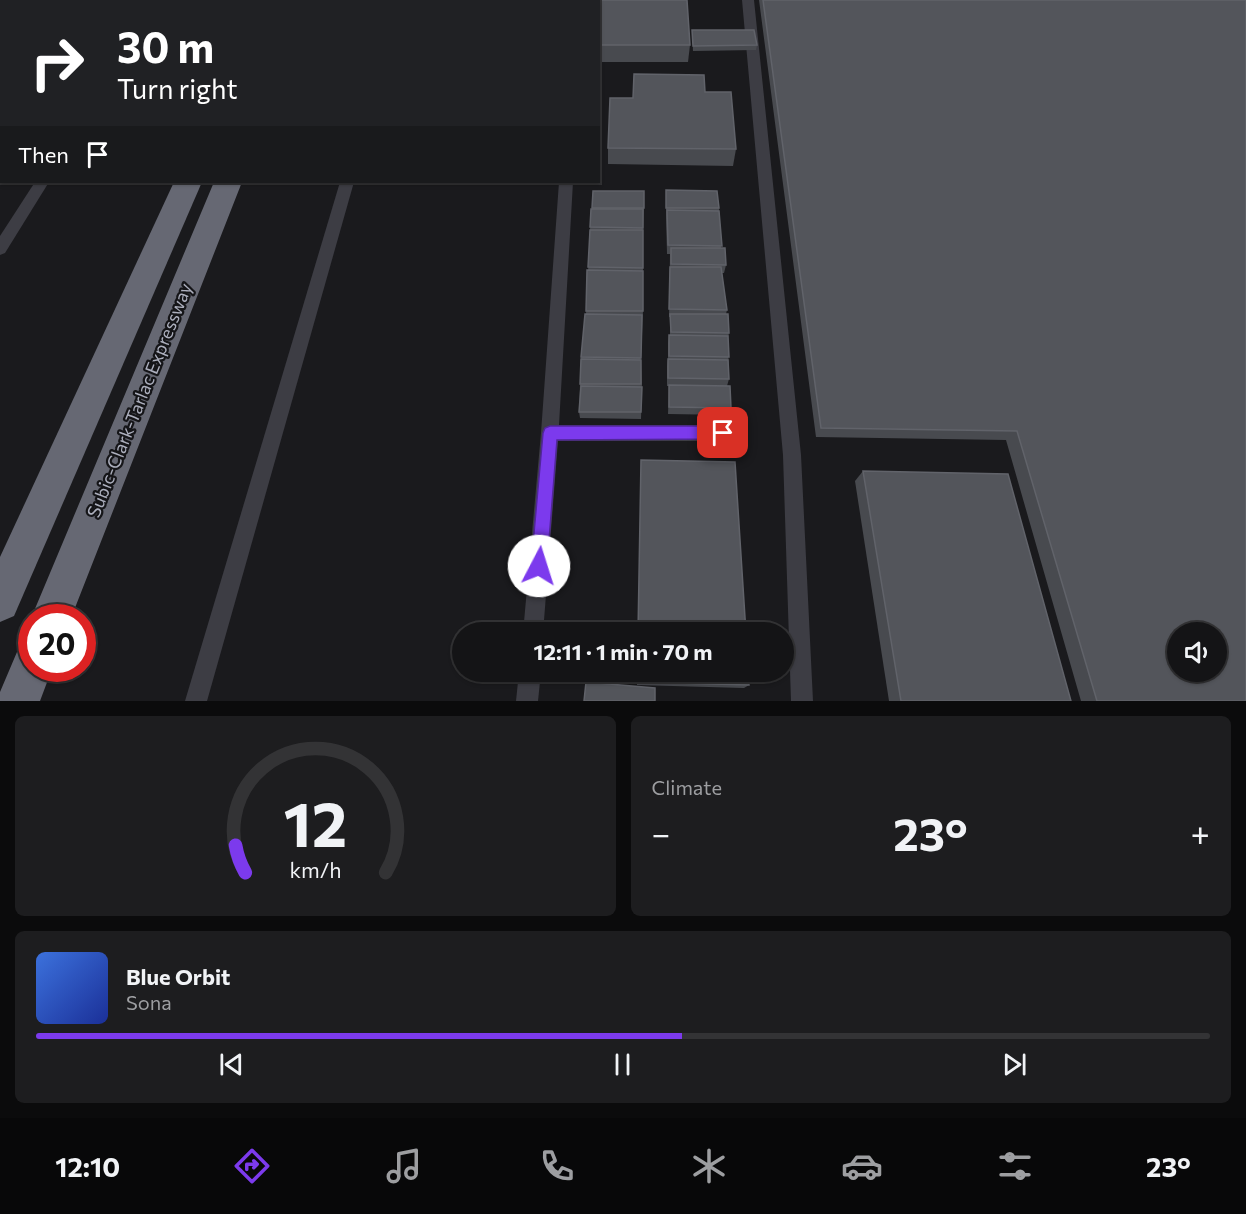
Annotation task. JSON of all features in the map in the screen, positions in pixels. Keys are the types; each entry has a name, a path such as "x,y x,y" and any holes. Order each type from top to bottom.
{"highway":[{"path":"0,602 188,183"},
{"name":"Subic-Clark-Tarlac Expressway","path":"57,604 228,183"},
{"path":"18,701 26,682"}],"lane":[{"path":"748,0 792,455 802,701"},
{"path":"0,249 41,183"},
{"path":"196,701 347,183"},
{"path":"534,622 550,433 566,183"},
{"path":"550,433 723,433"},
{"path":"527,701 529,682"}],"building":[{"path":"600,0 687,0 690,45 600,45"},
{"path":"763,0 1246,0 1246,701 1097,701 1017,431 821,428"},
{"path":"692,30 754,30 757,45 693,46"},
{"path":"634,74 704,75 705,92 731,92 736,149 608,148 610,98 633,98"},
{"path":"666,190 717,191 719,208 666,208"},
{"path":"593,191 644,191 644,208 592,208"},
{"path":"591,209 643,209 643,228 590,227"},
{"path":"667,210 719,211 722,246 668,245"},
{"path":"590,230 643,230 643,268 588,267"},
{"path":"671,248 725,248 726,265 671,264"},
{"path":"670,267 721,267 727,310 669,309"},
{"path":"587,270 643,271 643,311 586,311"},
{"path":"585,314 642,315 641,358 581,357"},
{"path":"670,314 728,314 729,333 671,332"},
{"path":"669,335 728,336 729,357 669,356"},
{"path":"581,359 641,360 641,384 580,384"},
{"path":"668,359 728,360 729,379 668,378"},
{"path":"669,385 730,386 731,408 669,407"},
{"path":"581,386 642,387 641,412 579,412"},
{"path":"641,460 735,462 745,622 638,622"},
{"path":"863,471 1008,474 1071,701 901,701"},
{"path":"586,682 655,688 655,701 584,701"},
{"path":"637,682 749,682 749,685"}],"route":[{"path":"539,566 550,433 723,433"}]}
